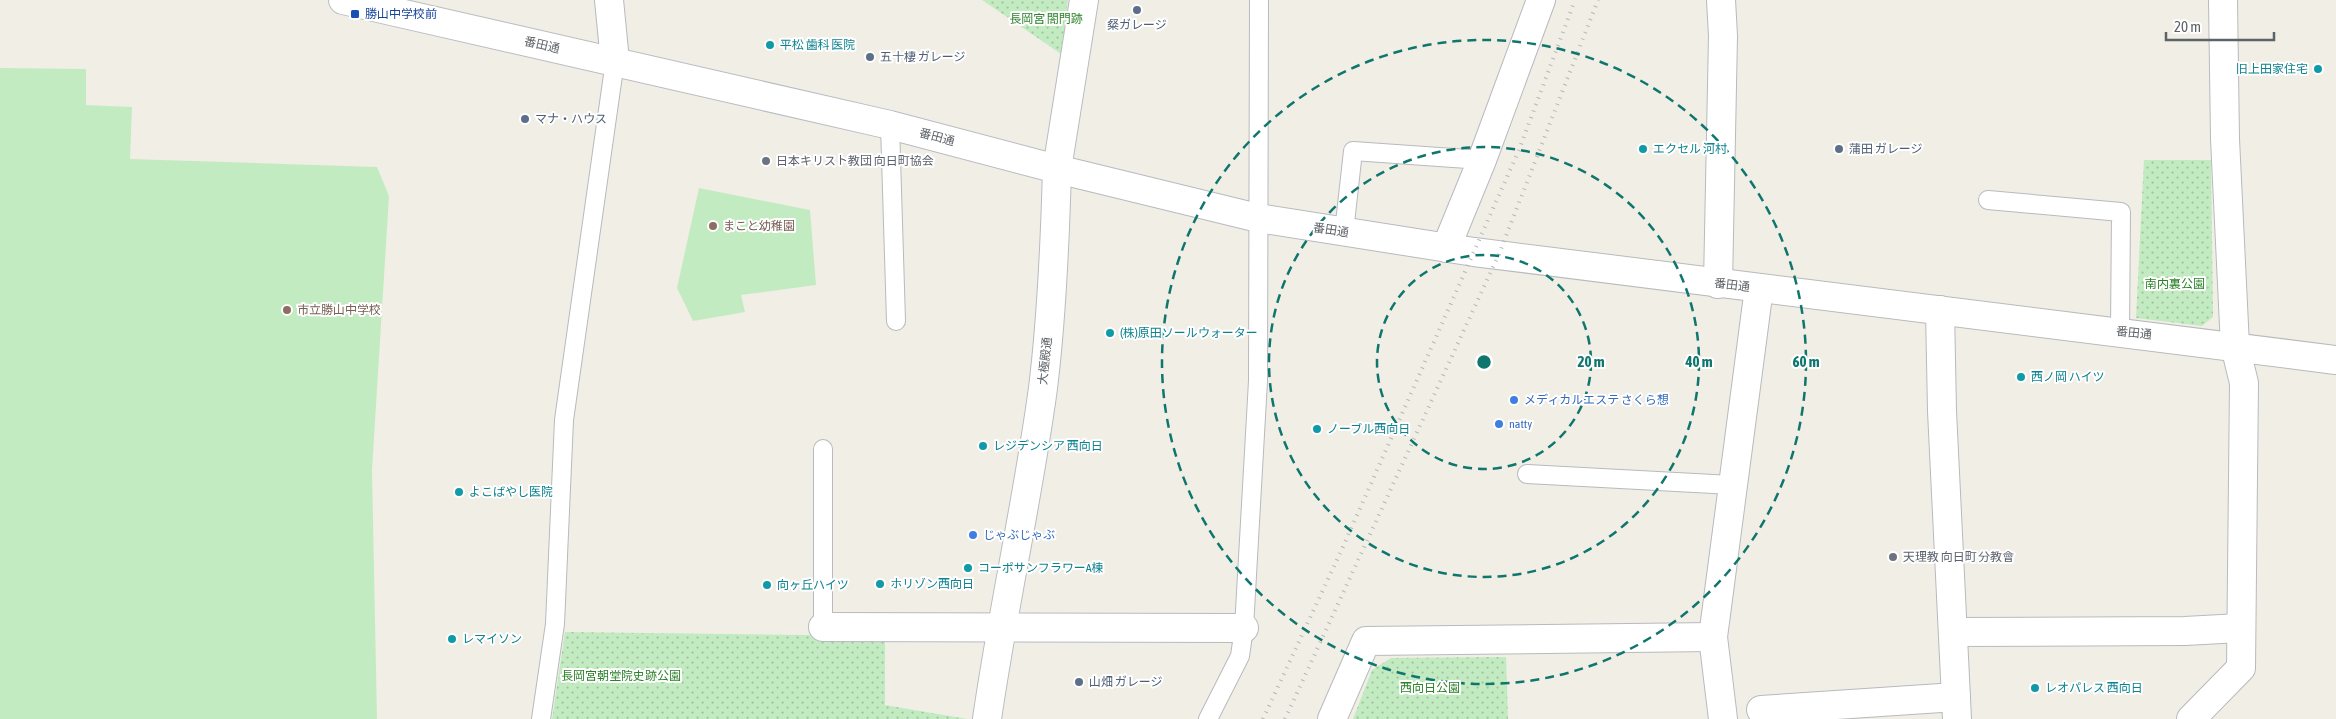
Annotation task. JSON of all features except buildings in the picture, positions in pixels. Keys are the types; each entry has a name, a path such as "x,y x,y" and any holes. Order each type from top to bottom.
{"street":[{"name":"番田通","path":"343,0 890,124 1057,169 1258,218 1446,248 1718,284 2336,360"},
{"path":"609,0 615,61"},
{"name":"大極殿通","path":"987,719 1042,389 1054,283 1057,169 1084,0"},
{"path":"1446,248 1482,160 1541,0"},
{"path":"1718,284 1723,36 1720,0"},
{"path":"2191,719 2241,668 2244,383 2234,346 2225,139 2223,0"},
{"path":"1723,719 1713,637 1758,288"},
{"path":"1762,710 1956,708 1942,411 1940,310"},
{"path":"823,627 1244,628"},
{"path":"1953,632 2185,631 2240,628"},
{"path":"1332,719 1366,641 1713,637"}],"lane":[{"path":"1208,719 1240,656 1244,628 1258,381 1257,33 1259,0"},
{"path":"541,719 555,624 564,420 615,61"},
{"path":"890,124 896,321"},
{"path":"1344,232 1353,151 1482,160"},
{"path":"1988,200 2121,212 2120,332"},
{"path":"823,449 823,627"},
{"path":"1527,474 1732,485"}],"green space":[{"name":"長岡宮 閤門跡","path":"982,0 1068,0 1061,54"},
{"name":"市立勝山中学校","path":"0,68 86,69 86,105 132,107 130,159 377,167 389,196 372,470 377,719 0,719"},
{"name":"南内裏公園","path":"2144,160 2211,160 2213,317 2202,326 2136,318"},
{"path":"699,188 810,210 816,285 741,295 745,312 693,321 677,288"},
{"name":"長岡宮朝堂院史跡公園","path":"565,632 885,636 885,705 967,719 552,719"},
{"name":"西向日公園","path":"1506,657 1508,719 1353,719 1372,670 1391,658"}],"railway":[{"path":"1263,719 1342,549 1519,150 1575,0"},
{"path":"1285,719 1499,254 1598,0"}],"place":[{"name":"粲ガレージ","path":"1137,10"},
{"name":"勝山中学校前","path":"355,14"},
{"name":"平松 歯科 医院","path":"770,45"},
{"name":"五十棲 ガレージ","path":"870,57"},
{"name":"旧上田家住宅","path":"2318,69"},
{"name":"マナ・ハウス","path":"525,119"},
{"name":"エクセル 河村","path":"1643,149"},
{"name":"蒲田 ガレージ","path":"1839,149"},
{"name":"日本キリスト教団 向日町協会","path":"766,161"},
{"name":"まこと幼稚園","path":"713,226"},
{"name":"市立勝山中学校","path":"287,310"},
{"name":"(株)原田ソールウォーター","path":"1110,333"},
{"name":"西ノ岡 ハイツ","path":"2021,377"},
{"name":"メディカルエステ さくら想","path":"1514,400"},
{"name":"natty","path":"1499,424"},
{"name":"ノーブル西向日","path":"1317,429"},
{"name":"レジデンシア 西向日","path":"983,446"},
{"name":"よこばやし医院","path":"459,492"},
{"name":"じゃぶじゃぶ","path":"973,535"},
{"name":"天理教 向日町 分教會","path":"1893,557"},
{"name":"コーポサンフラワーA棟","path":"968,568"},
{"name":"ホリゾン西向日","path":"880,584"},
{"name":"向ヶ丘ハイツ","path":"767,585"},
{"name":"レマイソン","path":"452,639"},
{"name":"山畑 ガレージ","path":"1079,682"},
{"name":"レオパレス 西向日","path":"2035,688"}]}
